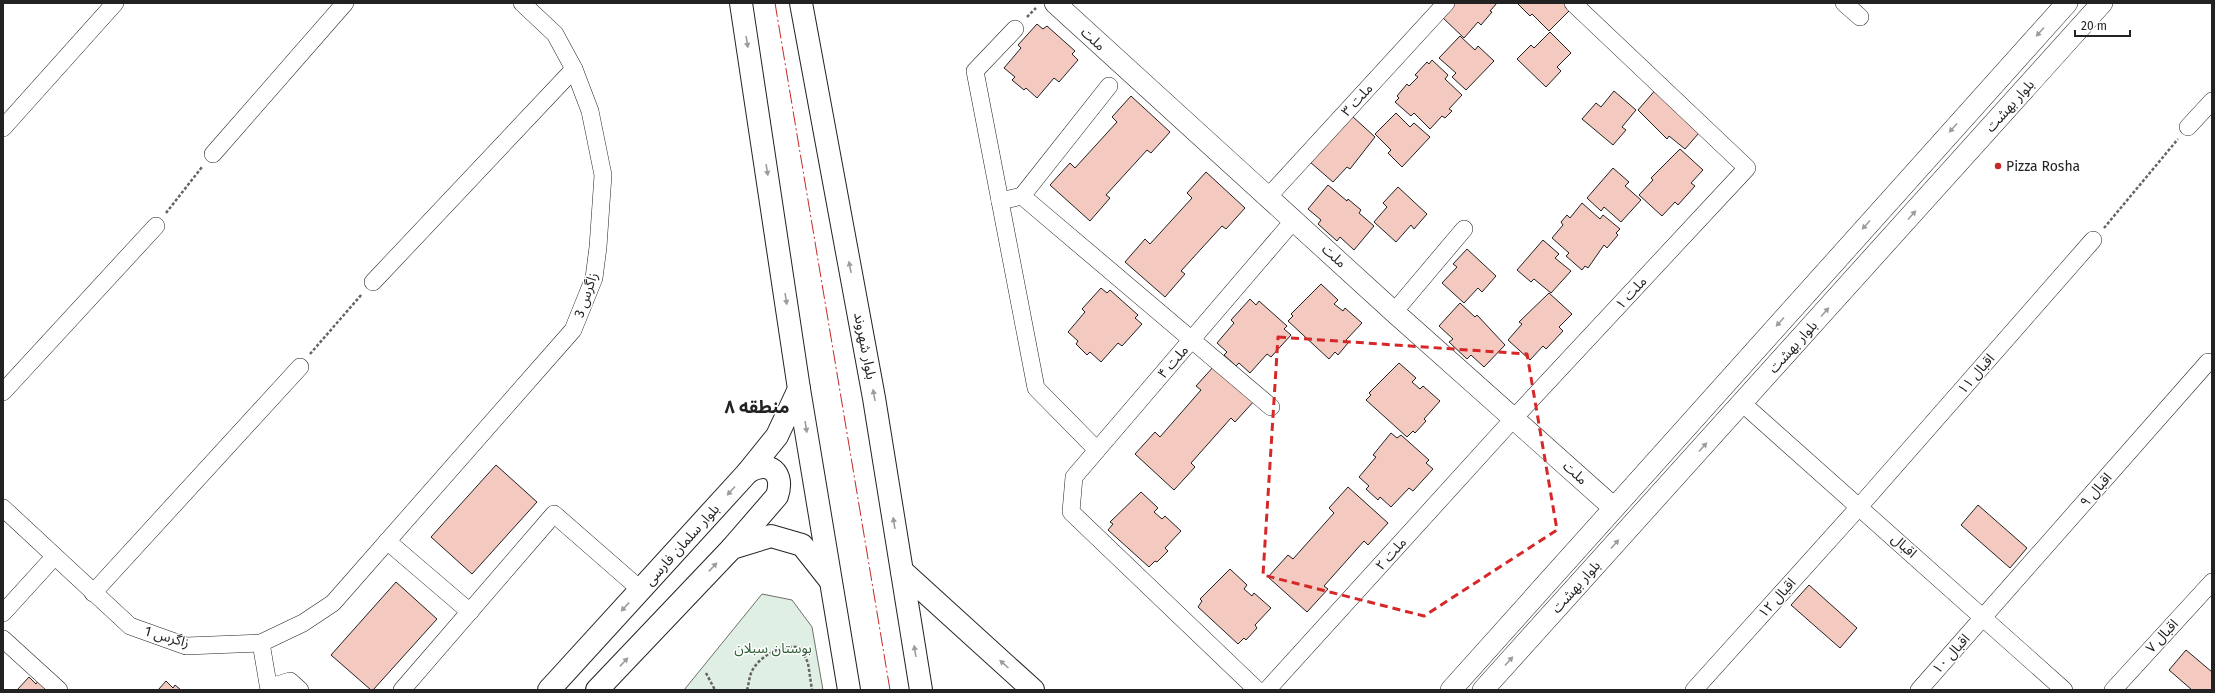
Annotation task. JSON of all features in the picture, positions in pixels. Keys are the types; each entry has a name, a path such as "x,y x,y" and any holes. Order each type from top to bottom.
{"main road":[{"path":"742,3 799,389 850,690"},
{"name":"بلوار شهروند","path":"801,3 874,398 920,690"},
{"name":"بلوار سلمان فارسی","path":"549,690 748,472 777,436 799,389"},
{"path":"597,690 732,548 777,496 780,486 778,475 769,468 757,466 748,472"},
{"path":"732,548 771,536 802,545 831,581"},
{"path":"902,571 1033,690"}],"street":[{"path":"3,128 115,3"},
{"path":"213,154 345,3"},
{"name":"زاگرس 3","path":"388,541 568,336 576,323 594,278 603,175 590,111 574,69 555,34 522,3"},
{"name":"ملت","path":"1055,3 1394,312 1614,508"},
{"name":"ملت ۳","path":"1268,197 1446,3"},
{"name":"ملت ۱","path":"1514,418 1747,168 1574,3"},
{"path":"1844,3 1860,16"},
{"name":"بلوار بهشت","path":"1451,690 2066,3"},
{"name":"بلوار بهشت","path":"1483,690 2102,3"},
{"path":"1015,29 975,70 1036,388 1098,450"},
{"path":"373,282 574,69"},
{"path":"1000,201 1022,196 1109,86"},
{"path":"2188,127 2212,101"},
{"path":"1022,196 1193,339 1271,407"},
{"name":"ملت ۴","path":"1257,690 1071,512 1074,477 1294,220"},
{"path":"3,392 156,226"},
{"path":"1394,312 1464,229"},
{"name":"اقبال ۱۱","path":"1859,507 2093,240"},
{"name":"اقبال ۹","path":"1984,618 2208,362"},
{"path":"93,592 300,367"},
{"path":"1722,386 1742,403"},
{"name":"اقبال","path":"1742,403 2064,690"},
{"name":"ملت ۲","path":"1268,690 1514,418"},
{"name":"اقبال ۱۲","path":"1694,690 1859,507"},
{"name":"زاگرس 1","path":"3,508 130,626 186,646 261,643 303,623 333,603 388,541"},
{"path":"402,690 554,514 641,590"},
{"path":"388,541 470,612"},
{"path":"3,613 54,557"},
{"name":"اقبال ۷","path":"2113,690 2212,582"},
{"name":"اقبال ۱۰","path":"1919,690 1984,618"},
{"path":"3,639 59,690"},
{"path":"261,643 270,688 290,681 300,690"}],"path":[{"path":"2093,240 2188,127"},
{"path":"156,226 213,154"},
{"path":"300,367 373,282"},
{"path":"747,690 752,671 763,658 780,648 792,645 801,648 808,663 812,690"},
{"path":"706,673 715,690"}],"highlighted area":[{"path":"1278,337 1527,354 1557,530 1424,616 1263,575"}],"green space":[{"name":"بوستان سبلان","path":"762,594 792,600 812,627 823,690 684,690"}],"building":[{"path":"1454,3 1497,3 1490,11 1492,12 1481,25 1478,22 1464,38 1442,17"},
{"path":"1565,3 1571,9 1549,31 1532,14 1530,16 1518,4"},
{"path":"1037,24 1043,29 1047,26 1075,51 1072,54 1078,60 1059,82 1054,78 1037,98 1026,88 1024,90 1012,80 1015,77 1004,68 1021,48 1018,45"},
{"path":"1550,32 1571,53 1557,67 1561,71 1546,87 1517,59 1531,45 1534,48"},
{"path":"1460,36 1475,50 1478,46 1494,61 1466,90 1452,77 1456,73 1439,58"},
{"path":"1432,60 1448,75 1445,79 1462,95 1449,109 1452,111 1445,118 1442,116 1430,129 1414,113 1411,116 1395,102 1399,98 1397,96 1407,84 1409,86 1418,77 1415,75 1427,62 1429,64"},
{"path":"1658,87 1705,126 1685,149 1669,136 1667,139 1638,110"},
{"path":"1614,91 1636,110 1622,127 1626,130 1613,145 1582,119 1596,103 1601,107"},
{"path":"1131,96 1170,132 1151,153 1147,150 1106,195 1110,198 1090,221 1050,185 1070,163 1075,168 1117,122 1112,117"},
{"path":"1396,113 1410,127 1414,123 1430,137 1402,167 1388,153 1391,150 1375,134"},
{"path":"1352,116 1375,137 1350,169 1347,167 1333,182 1310,162"},
{"path":"1680,149 1703,170 1691,183 1695,186 1678,205 1675,202 1662,216 1639,195 1653,180 1651,178"},
{"path":"1613,168 1629,182 1625,186 1641,200 1621,222 1604,207 1601,211 1587,198"},
{"path":"1206,172 1245,208 1226,229 1222,226 1181,271 1185,274 1165,297 1125,262 1145,239 1150,244 1192,198 1187,193"},
{"path":"1328,185 1347,201 1348,199 1361,210 1359,213 1374,226 1354,250 1340,237 1337,241 1318,224 1321,220 1308,209"},
{"path":"1398,187 1427,214 1414,229 1411,225 1396,242 1374,222 1387,207 1383,203"},
{"path":"1582,203 1600,219 1603,215 1620,229 1616,233 1618,235 1607,248 1604,245 1588,268 1585,266 1582,270 1566,256 1569,253 1552,238 1563,225 1561,222 1567,215 1570,218"},
{"path":"1543,240 1559,254 1555,258 1571,271 1551,293 1534,279 1531,282 1517,270"},
{"path":"1467,249 1496,276 1482,292 1478,288 1464,303 1442,283 1457,267 1453,264"},
{"path":"1321,284 1338,300 1334,304 1343,311 1345,308 1362,323 1346,340 1348,343 1338,355 1335,352 1329,359 1288,321 1293,316 1291,314"},
{"path":"1101,288 1107,293 1110,290 1138,315 1135,318 1142,324 1122,346 1118,343 1101,362 1090,352 1087,355 1076,344 1078,341 1068,332 1085,312 1082,309"},
{"path":"1549,293 1572,314 1559,327 1563,331 1546,349 1543,346 1530,360 1508,340 1522,324 1519,322"},
{"path":"1250,299 1256,305 1259,301 1287,326 1284,329 1291,335 1271,357 1267,354 1250,373 1239,363 1236,366 1224,355 1227,352 1217,343 1234,323 1231,320"},
{"path":"1460,303 1475,317 1477,315 1505,345 1484,367 1471,355 1467,359 1449,342 1453,339 1439,326"},
{"path":"1399,363 1416,378 1412,382 1420,389 1423,386 1440,401 1424,419 1426,421 1415,433 1413,431 1407,437 1366,400 1371,395 1369,393"},
{"path":"1215,365 1255,400 1235,422 1231,418 1191,463 1195,467 1174,490 1135,454 1155,432 1160,437 1201,390 1196,386"},
{"path":"1391,433 1397,438 1401,435 1429,460 1426,463 1433,469 1413,491 1409,488 1391,507 1380,497 1378,500 1366,489 1369,486 1359,477 1376,457 1373,455"},
{"path":"496,465 537,502 472,574 431,537"},
{"path":"1348,487 1388,523 1368,545 1364,541 1324,586 1328,589 1307,612 1268,577 1288,555 1293,559 1334,513 1329,508"},
{"path":"1141,492 1158,508 1154,512 1162,519 1165,516 1181,531 1165,548 1168,551 1157,562 1155,561 1149,567 1108,530 1113,524 1110,522"},
{"path":"1978,505 2027,548 2010,568 1961,525"},
{"path":"1230,569 1247,585 1244,589 1252,596 1254,593 1271,608 1255,625 1257,628 1246,640 1244,638 1238,644 1198,607 1202,601 1200,599"},
{"path":"396,582 437,619 373,690 371,690 331,655"},
{"path":"1809,585 1857,628 1840,648 1791,605"},
{"path":"2186,650 2212,672 2212,690 2192,690 2169,670"},
{"path":"29,677 36,684 38,681 48,690 17,690"},
{"path":"166,681 173,688 175,685 181,690 158,690"}],"power":[{"path":"775,3 890,690"}],"place":[{"name":"Pizza Rosha","path":"1998,166"}],"district":[{"name":"منطقه ۸","path":"757,407"}]}
